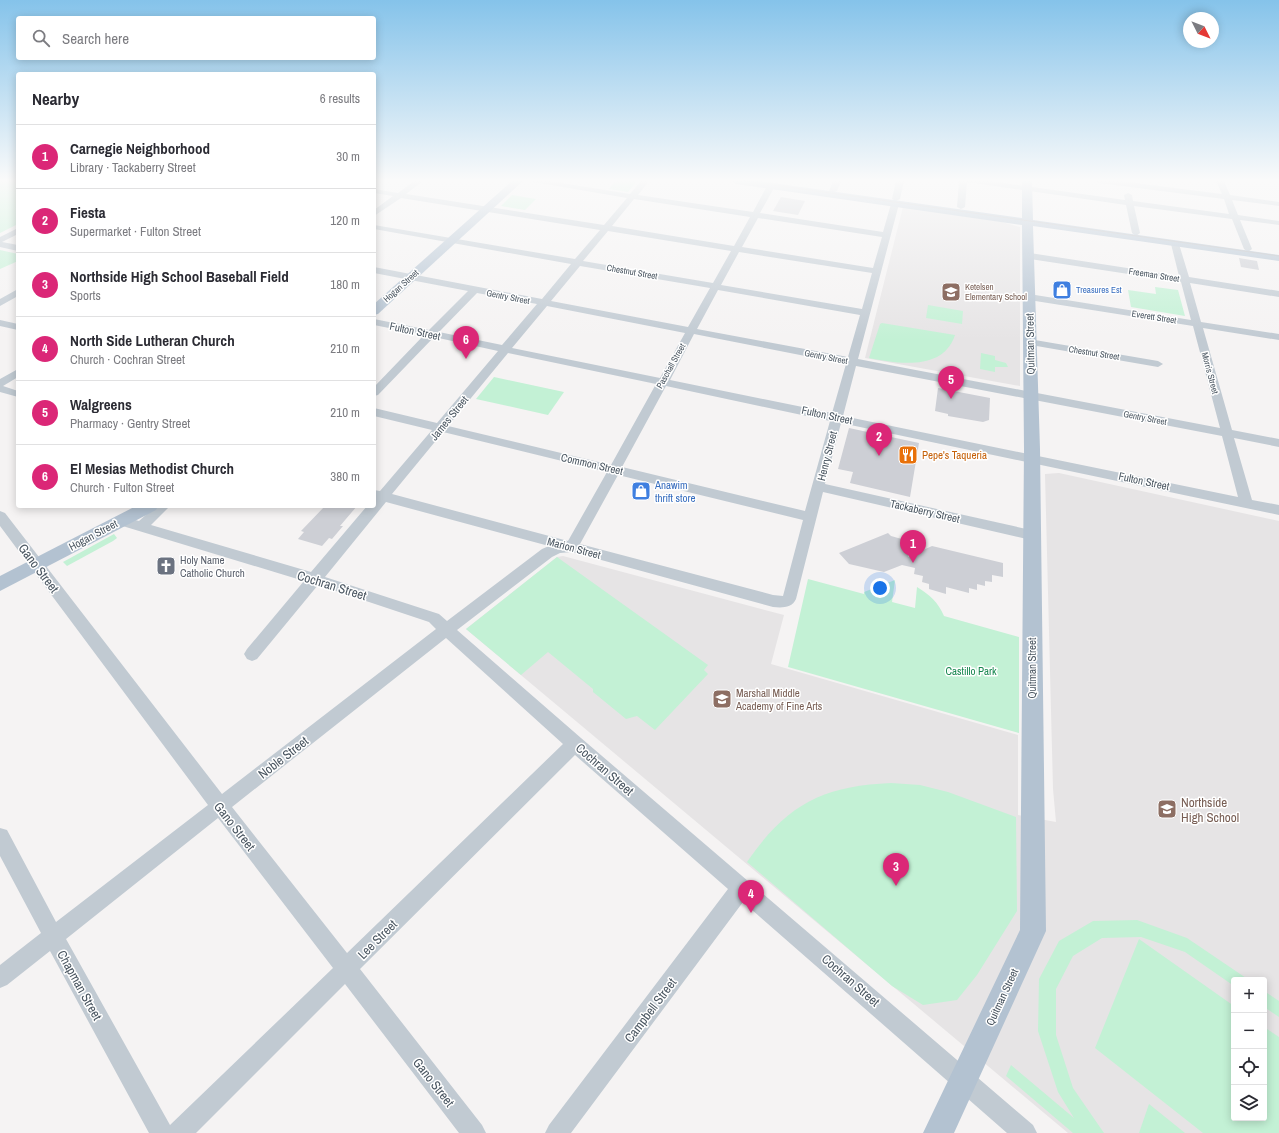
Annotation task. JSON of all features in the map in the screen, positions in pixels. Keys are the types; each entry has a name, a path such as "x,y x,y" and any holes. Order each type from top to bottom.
{"main road":[{"name":"Hogan Street","path":"376,309 460,234"},
{"name":"Quitman Street","path":"938,1133 1033,931 1034,814 1031,535 1032,458 1029,342 1030,256 1029,234"},
{"path":"1110,234 1279,258"},
{"path":"1142,234 1279,254"},
{"name":"Hogan Street","path":"0,584 146,508"}],"street":[{"path":"0,240 11,234"},
{"name":"Chestnut Street","path":"412,234 866,313"},
{"name":"James Street","path":"379,495 441,428 504,350 602,234"},
{"path":"638,234 876,271"},
{"name":"Paschall Street","path":"572,547 744,234"},
{"path":"879,234 886,235"},
{"path":"1241,234 1248,249"},
{"name":"Henry Street","path":"773,601 783,602 789,600 886,235"},
{"path":"0,244 16,248"},
{"name":"Morris Street","path":"1175,244 1246,503"},
{"name":"Freeman Street","path":"1030,256 1279,294"},
{"name":"Gentry Street","path":"376,270 544,304 1279,442"},
{"path":"376,391 474,290"},
{"path":"2,299 16,293"},
{"name":"Everett Street","path":"1029,297 1279,337"},
{"name":"Fulton Street","path":"376,322 1279,510"},
{"path":"0,323 16,327"},
{"name":"Chestnut Street","path":"1029,342 1158,364"},
{"path":"0,384 16,373"},
{"path":"0,389 16,393"},
{"name":"Common Street","path":"376,412 810,517"},
{"name":"Tackaberry Street","path":"819,487 1031,535"},
{"name":"Marion Street","path":"379,495 773,601"},
{"path":"142,526 162,508"},
{"name":"James Street","path":"252,654 315,579 369,508"},
{"name":"Gano Street","path":"0,516 220,806 474,1133"},
{"name":"Cochran Street","path":"121,521 142,526 315,579 428,616 447,629 575,744 1026,1133"},
{"name":"Noble Street","path":"0,978 447,629 550,551 558,548 572,547"},
{"name":"Lee Street","path":"179,1133 575,744"},
{"name":"Chapman Street","path":"0,837 162,1133"},
{"name":"Campbell Street","path":"557,1133 742,887"}],"shaded area":[{"name":"Ketelsen Elementary School","path":"896,234 1020,234 1020,386 865,358"},
{"name":"Northside High School","path":"1059,473 1279,521 1279,1133 1068,1133 466,629 557,557 563,556 784,615 771,664 1018,735 1018,815 1056,822 1053,789 1045,474"}],"green space":[{"path":"0,250 16,254 16,262 0,269"},
{"path":"1155,287 1178,290 1185,316 1131,307 1128,290 1156,294"},
{"path":"928,305 963,311 962,324 926,318"},
{"path":"882,323 955,335 949,347 941,355 930,360 906,363 869,358 880,324"},
{"path":"981,353 995,356 995,360 1006,363 1008,367 995,367 995,372 980,369"},
{"path":"494,377 564,392 548,415 476,399"},
{"path":"114,534 117,538 113,541 67,566 63,562"},
{"path":"557,557 708,665 704,670 708,674 655,730 637,716 626,719 593,692 593,689 548,652 521,675 466,629"},
{"name":"Castillo Park","path":"808,579 864,594 864,592 895,580 892,602 915,608 917,587 933,599 944,616 1019,637 1019,733 788,667"},
{"path":"891,783 920,785 948,792 1016,817 1017,911 977,975 957,1000 923,1005 892,986 747,862 776,826 808,802 825,794 845,789"},
{"path":"1137,920 1187,938 1245,977 1231,977 1231,984 1185,952 1141,937 1102,938 1073,956 1056,989 1056,1035 1073,1088 1104,1133 1073,1133 1006,1076 1011,1065 1074,1118 1058,1092 1038,1031 1039,979 1059,941 1093,921"},
{"path":"1139,939 1231,1004 1231,1121 1267,1121 1267,1029 1279,1037 1279,1133 1203,1133 1095,1048"},
{"path":"1267,993 1279,1001 1279,1017 1267,1009"},
{"path":"1149,1104 1185,1133 1139,1133"}],"building":[{"path":"1239,258 1257,261 1259,270 1241,267"},
{"path":"938,388 990,398 989,420 983,422 948,416 948,414 935,411"},
{"path":"849,428 919,443 910,497 850,483 853,472 838,469"},
{"path":"323,508 355,508 340,526 343,526 332,539 329,538 322,546 298,539 304,532 301,531"},
{"path":"888,533 891,536 909,541 908,557 932,546 1003,563 1003,577 992,575 992,582 985,581 985,586 977,584 977,590 969,588 969,593 946,587 946,594 929,589 929,584 922,582 923,576 914,574 915,568 902,565 884,572 849,564 839,553"}],"tram line":[{"path":"1121,234 1279,256"}],"place":[{"name":"Treasures Est","path":"1062,290"},
{"name":"Ketelsen Elementary School","path":"951,292"},
{"name":"El Mesias Methodist Church","path":"466,359"},
{"name":"Walgreens","path":"951,399"},
{"name":"Pepe's Taqueria","path":"908,455"},
{"name":"Fiesta","path":"879,456"},
{"name":"Anawim thrift store","path":"641,491"},
{"name":"Carnegie Neighborhood","path":"913,563"},
{"name":"Holy Name Catholic Church","path":"166,566"},
{"name":"Marshall Middle Academy of Fine Arts","path":"722,699"},
{"name":"Northside High School","path":"1167,809"},
{"name":"Northside High School Baseball Field","path":"896,886"},
{"name":"North Side Lutheran Church","path":"751,913"}]}
